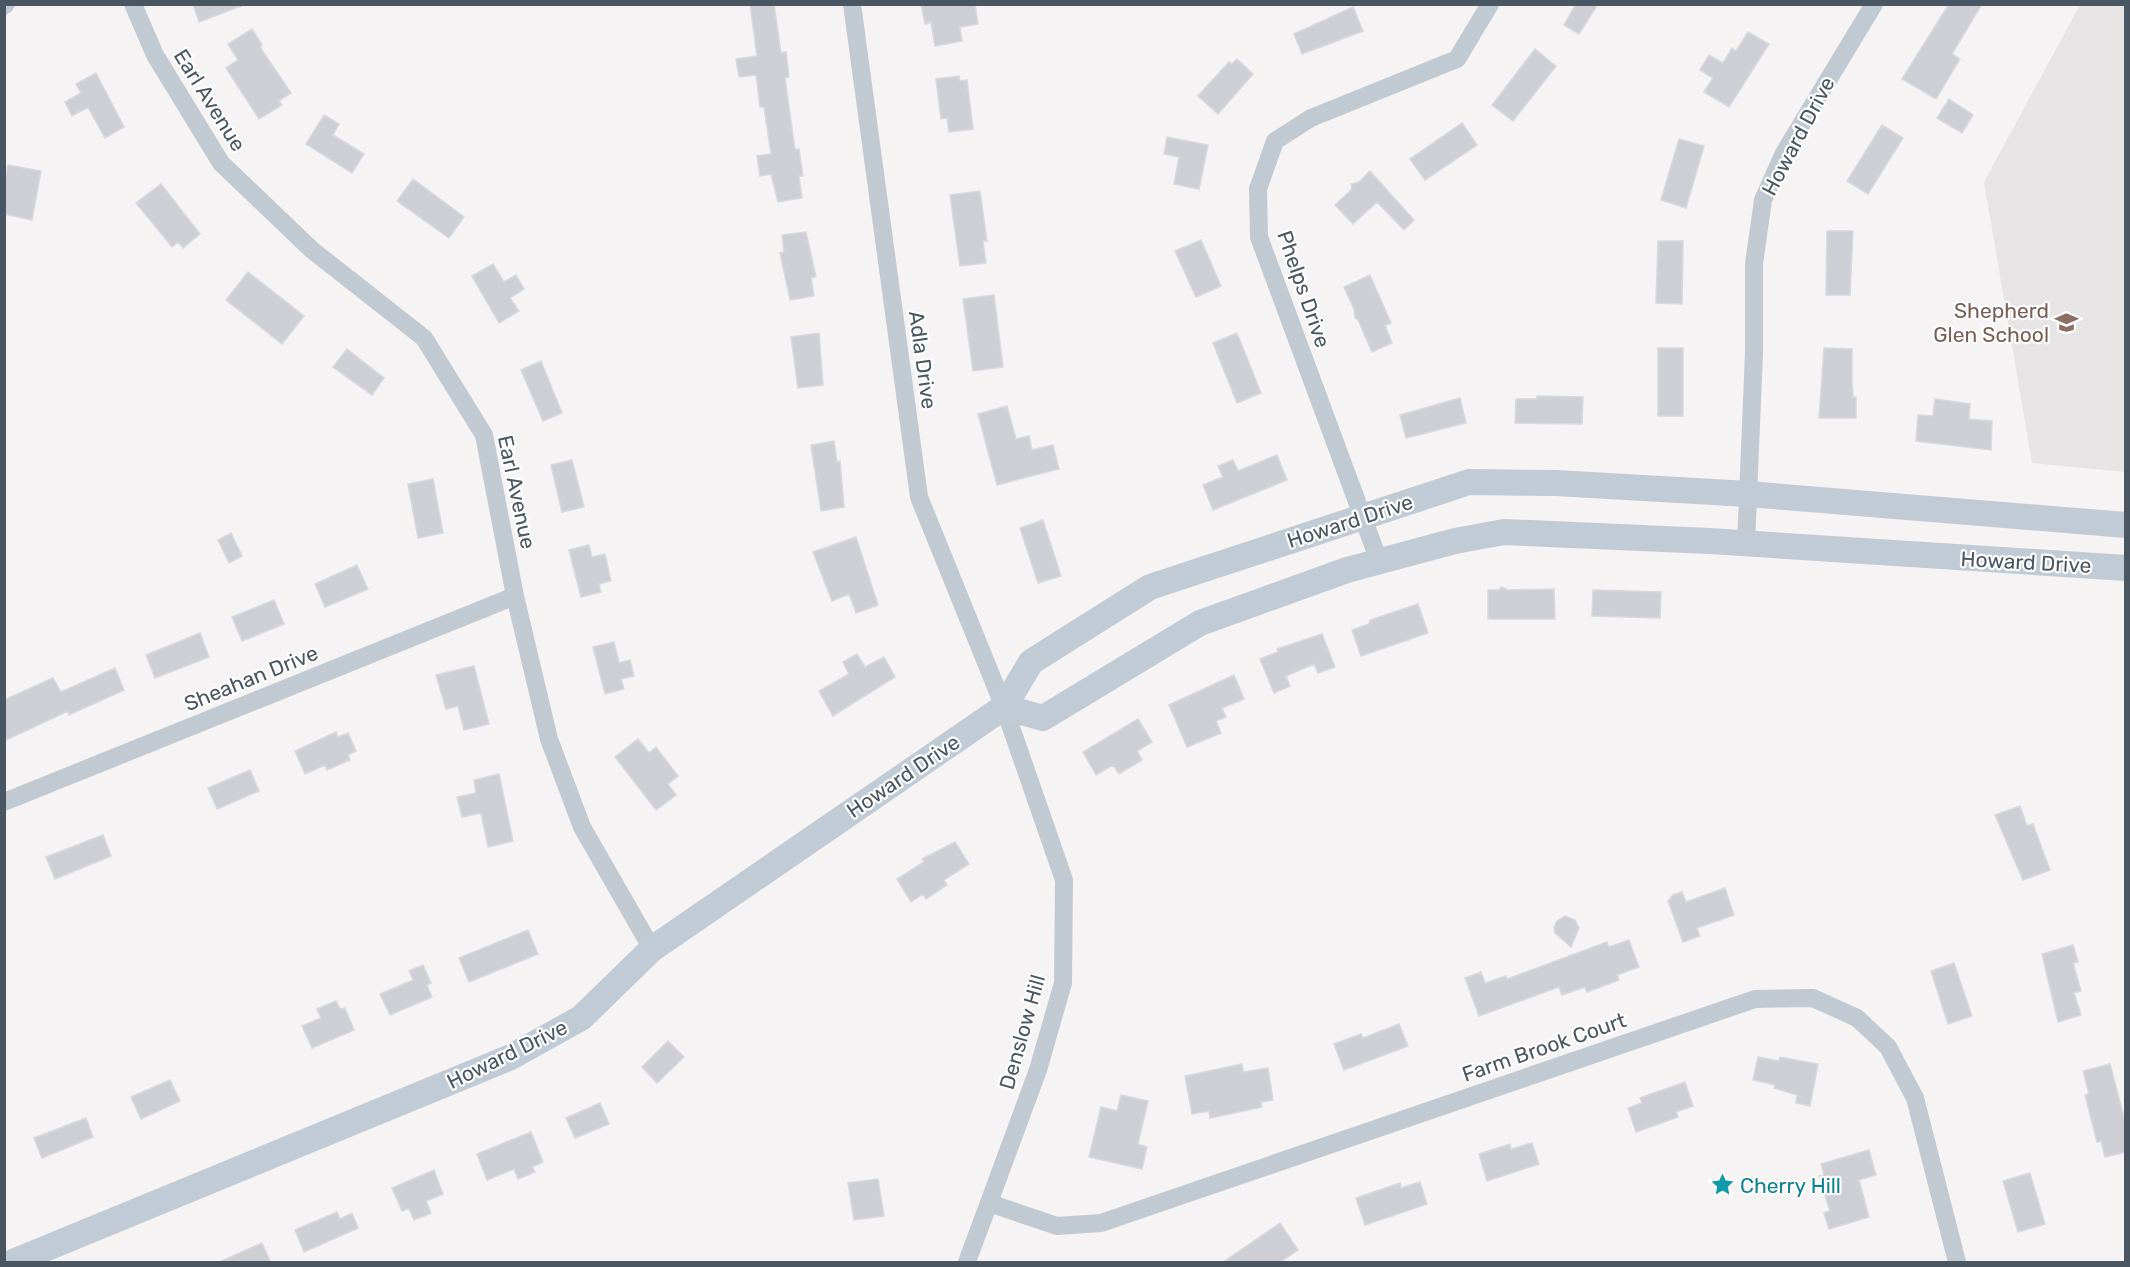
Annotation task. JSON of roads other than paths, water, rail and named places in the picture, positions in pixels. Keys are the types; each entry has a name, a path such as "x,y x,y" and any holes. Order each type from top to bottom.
{"street":[{"name":"Earl Avenue","path":"134,4 155,55 220,163 312,250 424,338 484,435 515,596 549,739 582,827 652,949"},
{"name":"Adla Drive","path":"852,4 919,497 1004,707"},
{"name":"Phelps Drive","path":"1379,561 1259,237 1258,189 1275,141 1311,118 1456,59 1490,4"},
{"name":"Howard Drive","path":"1746,544 1754,353 1754,264 1763,200 1784,153 1874,4"},
{"name":"Howard Drive","path":"13,1263 511,1057 581,1018 652,949 1004,707 1031,662 1150,587 1469,482 1556,483 1748,494 2126,525"},
{"name":"Howard Drive","path":"1004,707 1043,718 1200,623 1379,561 1455,541 1504,532 1746,544 2126,568"},
{"name":"Sheahan Drive","path":"4,802 515,596"},
{"name":"Denslow Hill","path":"967,1263 1038,1070 1063,983 1064,880 1004,707"},
{"name":"Farm Brook Court","path":"989,1203 1057,1226 1101,1223 1755,999 1813,998 1857,1018 1888,1047 1915,1098 1957,1263"}],"place":[{"name":"Shepherd Glen School","path":"2067,322"},
{"name":"Cherry Hill","path":"1722,1185"}]}
